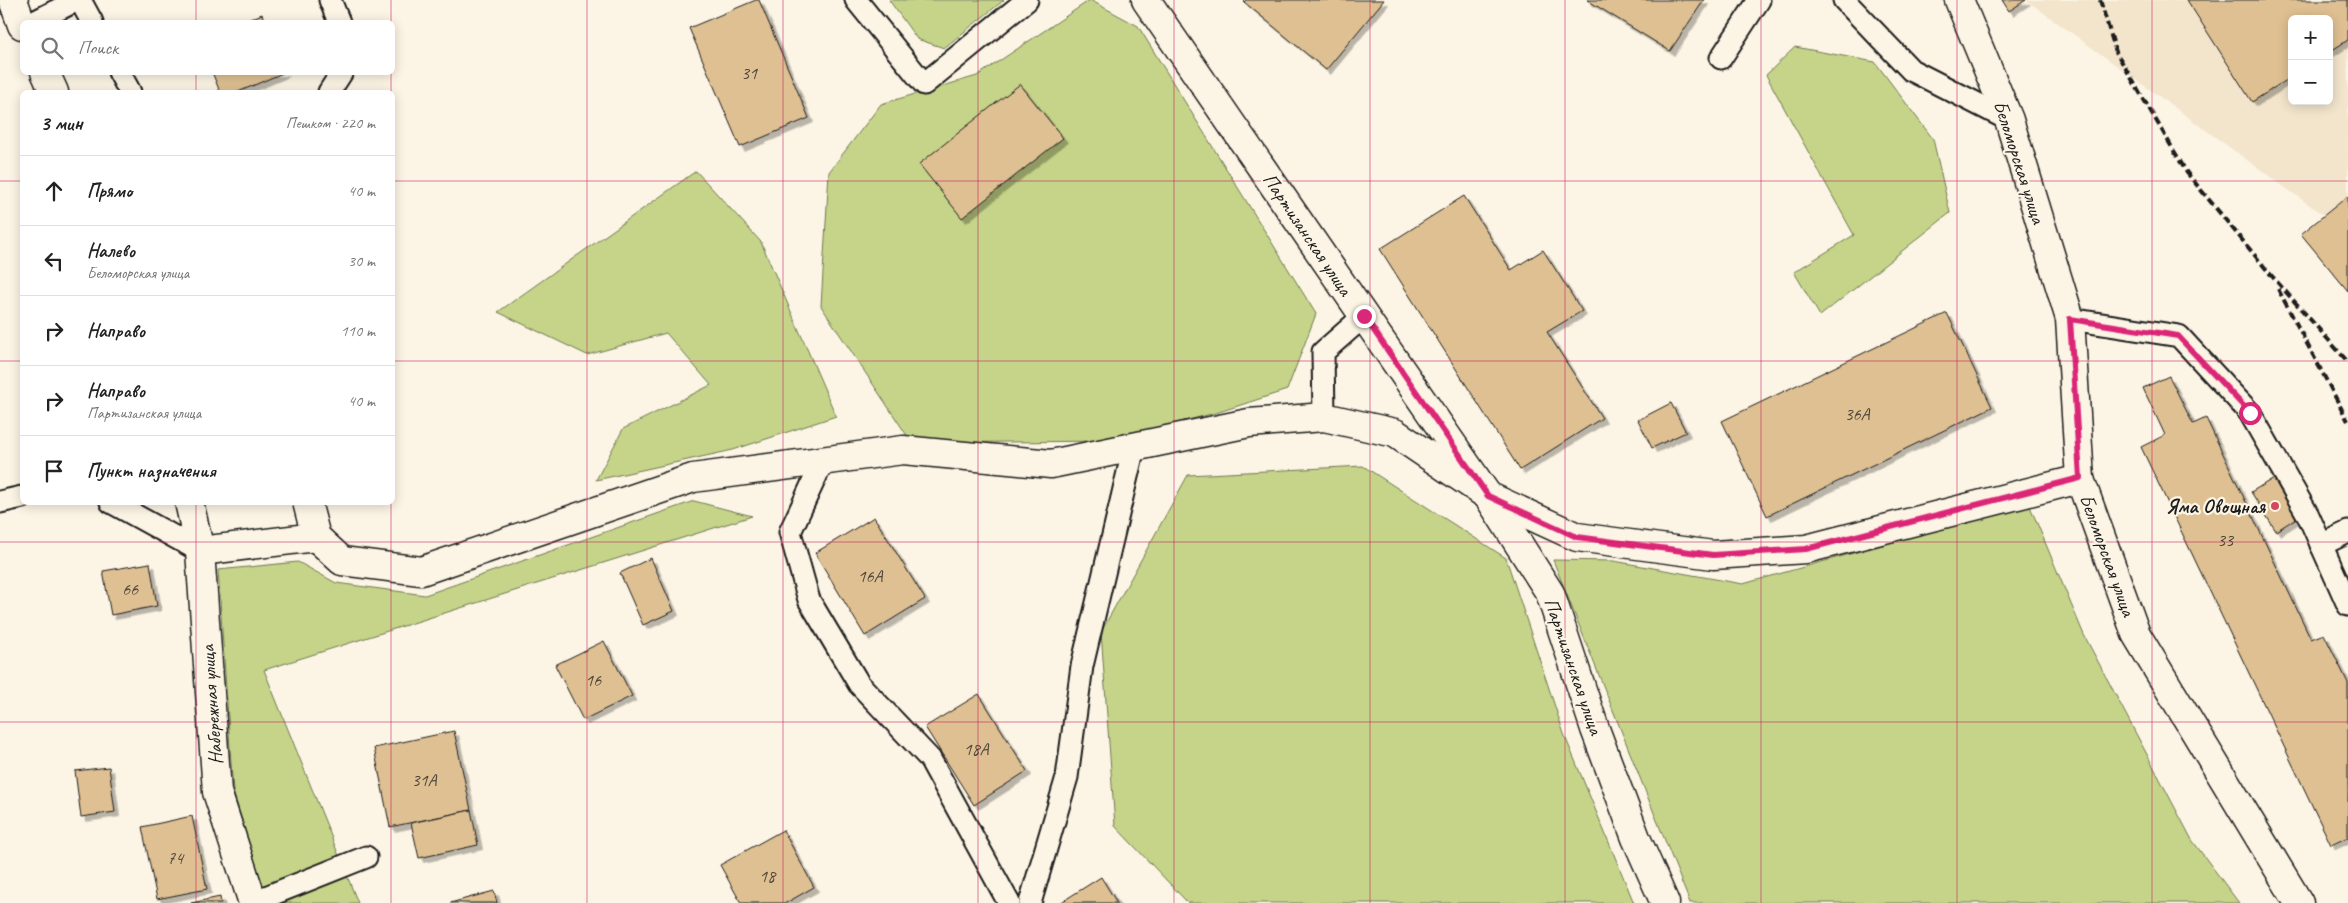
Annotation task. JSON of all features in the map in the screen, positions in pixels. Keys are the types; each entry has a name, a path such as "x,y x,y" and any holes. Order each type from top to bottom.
{"street":[{"path":"13,0 20,20"},
{"name":"Партизанская улица","path":"1146,0 1488,496 1550,592 1595,729 1636,838 1665,903"},
{"name":"Беломорская улица","path":"1959,0 2009,120 2070,319 2080,478 2136,634 2299,903"},
{"path":"46,75 53,90"},
{"path":"308,505 316,537 342,561 421,571 693,478 903,450 1051,464 1249,423 1324,417 1395,433 1488,496 1577,537 1713,555 1806,549 2080,478"},
{"name":"Набережная улица","path":"190,505 200,551 217,792 253,902"},
{"path":"200,551 316,537"}],"lane":[{"path":"38,20 78,0 91,20"},
{"path":"330,0 338,20"},
{"path":"856,0 924,84 1027,0"},
{"path":"1721,58 1759,0"},
{"path":"1844,0 1911,70 2009,120"},
{"path":"121,75 129,90"},
{"path":"331,90 340,75"},
{"path":"1324,417 1323,352 1364,316"},
{"path":"2070,319 2178,336 2250,413 2308,515 2348,605"},
{"path":"1030,903 1067,776 1082,666 1134,447"},
{"path":"823,461 790,532 809,600 859,684 930,759 1009,903"},
{"path":"0,502 20,498"},
{"path":"116,505 200,551"},
{"path":"2321,546 2348,532"},
{"path":"253,902 366,857"}],"shaded area":[{"path":"2026,0 2348,0 2348,233"}],"green space":[{"path":"889,0 1004,0 944,48 917,39"},
{"path":"1090,0 1138,26 1316,314 1287,390 1219,412 1106,441 912,443 821,306 829,172 881,104 977,76"},
{"path":"1795,47 1875,62 1933,139 1950,213 1820,316 1794,272 1854,235 1766,75"},
{"path":"696,171 761,242 836,416 733,450 596,480 623,429 711,385 666,333 587,355 498,312"},
{"path":"1363,466 1506,558 1564,734 1634,903 1188,903 1115,826 1101,632 1188,475"},
{"path":"694,501 752,516 264,670 358,903 268,903 233,791 218,570 298,562 336,583 425,595"},
{"path":"2029,504 2084,635 2192,840 2239,903 1690,903 1553,560 1614,561 1743,584"}],"building":[{"path":"759,0 809,118 740,147 689,28"},
{"path":"1246,0 1384,0 1326,70 1244,2"},
{"path":"1587,0 1704,0 1670,51"},
{"path":"2002,0 2026,0 2009,11"},
{"path":"2187,0 2348,0 2348,40 2333,49 2333,15 2288,15 2288,79 2252,102"},
{"path":"262,14 264,20 248,20"},
{"path":"213,75 278,75 243,90 219,90"},
{"path":"1020,84 1063,138 962,218 919,164"},
{"path":"1464,196 1511,270 1543,250 1582,311 1547,332 1602,418 1520,470 1380,249"},
{"path":"2348,196 2348,291 2301,234"},
{"path":"1947,313 1992,407 1767,516 1722,421"},
{"path":"2169,376 2193,424 2206,418 2311,639 2324,634 2348,683 2348,837 2331,845 2141,447 2165,435 2143,388"},
{"path":"1671,403 1686,432 1652,448 1638,420"},
{"path":"2274,478 2298,517 2276,531 2251,492"},
{"path":"874,517 925,599 865,636 815,553"},
{"path":"651,558 674,611 643,625 620,573"},
{"path":"150,563 157,606 111,615 103,571"},
{"path":"604,641 632,696 583,720 555,665"},
{"path":"979,694 1027,771 974,805 925,727"},
{"path":"454,731 471,810 390,827 374,748"},
{"path":"109,767 115,812 81,817 75,771"},
{"path":"471,810 478,845 419,858 411,823"},
{"path":"192,816 207,889 157,899 142,827"},
{"path":"783,830 814,887 786,903 741,903 720,865"},
{"path":"1101,877 1117,903 1060,903"},
{"path":"494,891 497,903 450,903"},
{"path":"220,897 221,903 191,903"}],"railway":[{"path":"2100,0 2116,52 2187,173 2271,275 2348,362"},
{"path":"2278,289 2348,421"}],"place":[{"name":"Яма Овощная","path":"2275,506"}],"route":[{"path":"1364,316 1488,496 1577,537 1713,555 1806,549 2080,478 2070,319 2178,336 2250,413"}]}
